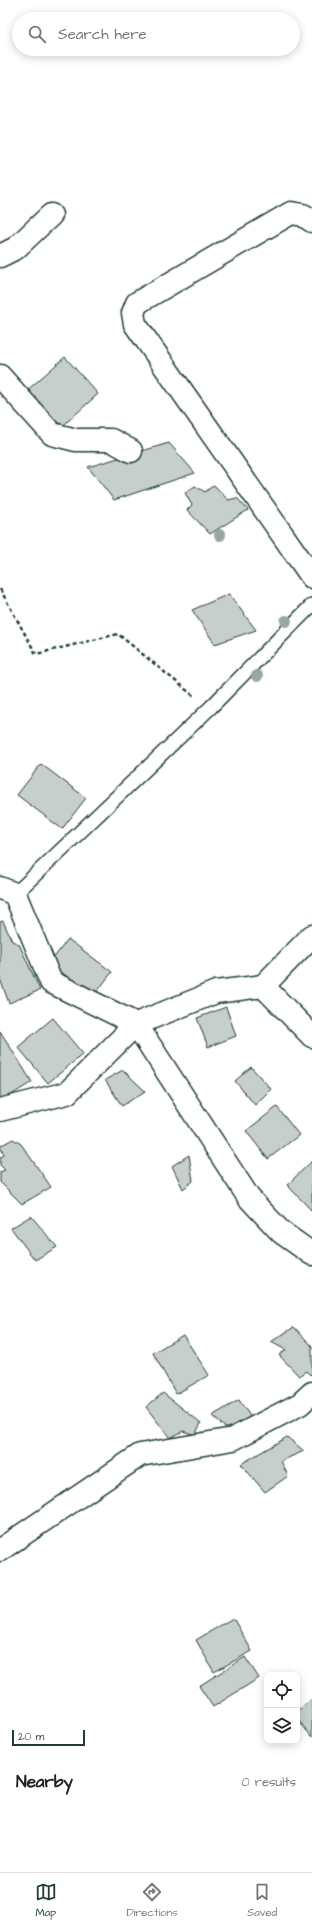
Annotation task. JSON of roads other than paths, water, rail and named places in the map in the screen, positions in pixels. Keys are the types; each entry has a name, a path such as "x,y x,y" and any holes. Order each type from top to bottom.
{"street":[{"path":"312,221 303,216 291,213 137,303 133,313 135,324 312,577"},
{"path":"0,256 16,248 51,215"},
{"path":"0,376 52,434 76,440 111,440 131,451"},
{"path":"8,891 51,982 136,1024 249,1198 281,1232 312,1254"},
{"path":"0,1110 67,1093 136,1024 216,992 263,986 312,936"},
{"path":"263,986 312,1036"},
{"path":"0,1120 67,1104 67,1093"},
{"path":"0,1550 140,1455 233,1439 300,1404 312,1393"}],"lane":[{"path":"8,891 211,707 312,605"}]}
